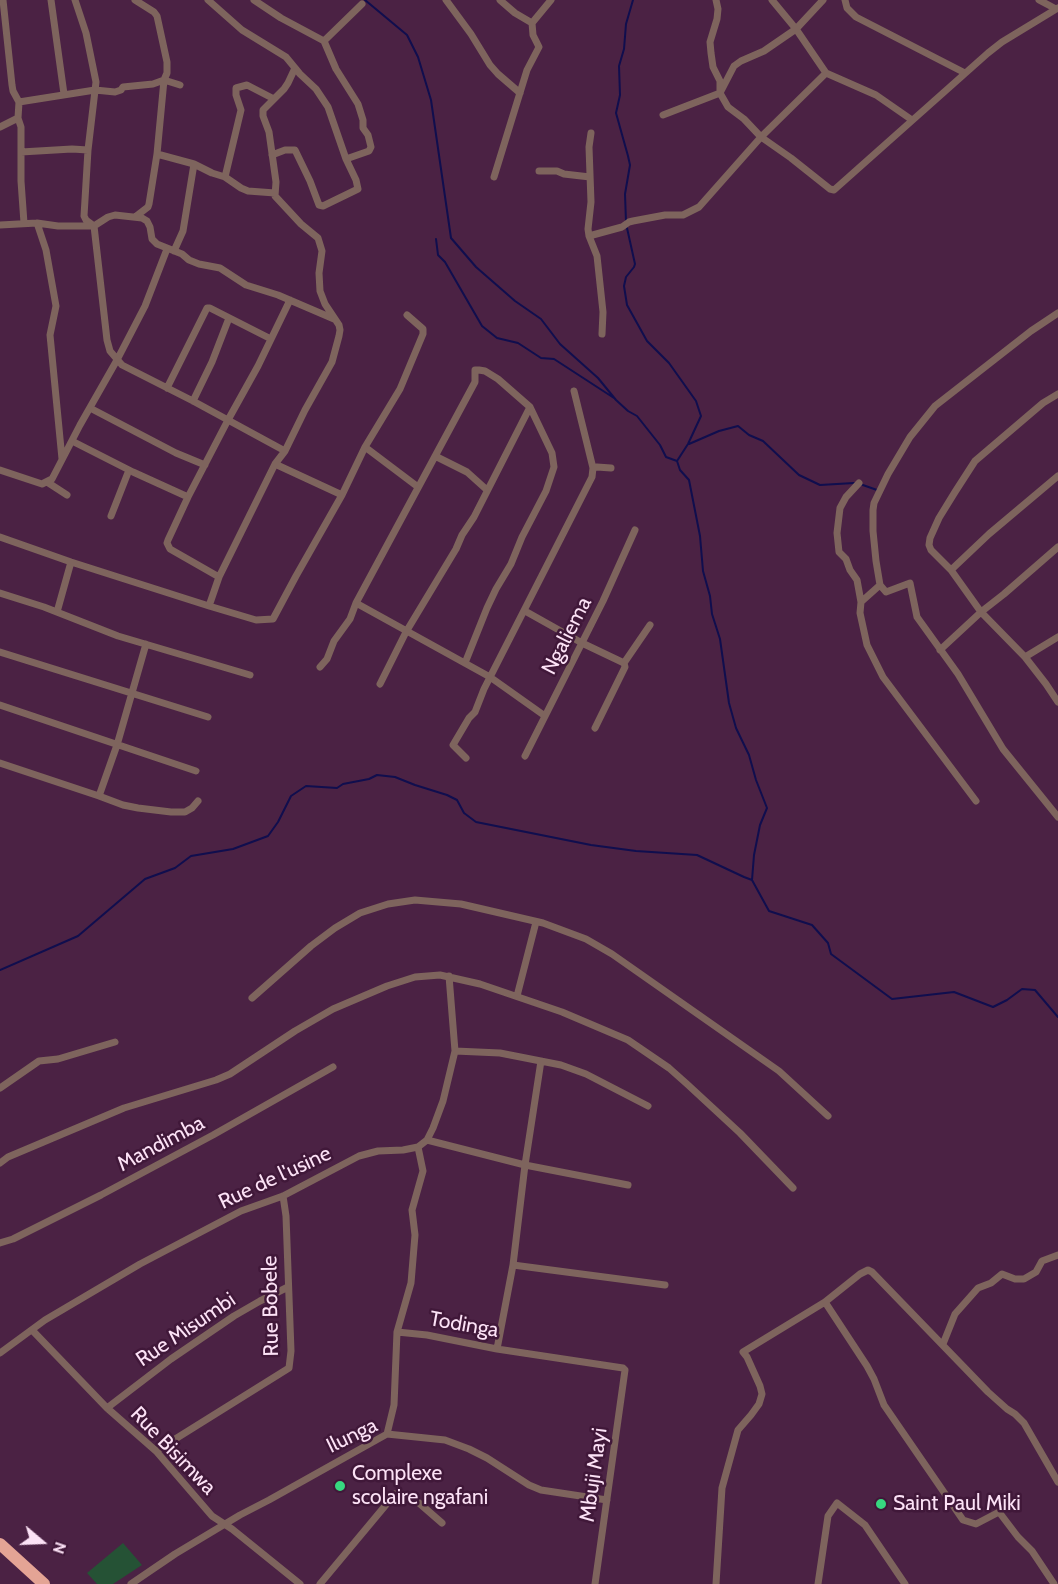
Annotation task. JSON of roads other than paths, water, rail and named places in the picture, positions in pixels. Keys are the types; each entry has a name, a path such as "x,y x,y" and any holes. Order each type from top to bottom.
{"highway":[{"path":"0,1544 44,1584"}],"street":[{"path":"3,0 12,85 19,102 24,223"},
{"path":"51,0 64,94"},
{"path":"75,0 82,18 95,69 96,82 88,150 84,216 94,226 107,340 111,351 122,365 285,451"},
{"path":"135,0 157,16 167,73 164,80 157,154 149,204 135,217"},
{"path":"208,0 242,30 280,52 316,89 328,107 358,189 323,206 319,205 295,150 283,150 272,155"},
{"path":"254,0 281,18 324,40 336,69 358,104 363,128 368,135 371,147 369,151 346,159"},
{"path":"446,0 490,65 520,93"},
{"path":"500,0 515,13 532,23"},
{"path":"494,177 527,70 538,47 532,23 551,0"},
{"path":"716,0 717,19 710,42 713,67 720,81 720,93 728,107 744,119 761,137 830,189 834,189 850,176 1002,42 1057,8"},
{"path":"772,0 796,29 826,73 876,95 912,120"},
{"path":"663,115 720,93 734,66 764,51 796,29 823,0"},
{"path":"844,0 847,8 856,17 965,73"},
{"path":"1039,0 1057,8"},
{"path":"324,40 362,4"},
{"path":"209,606 219,577 275,464 285,451 335,356 340,330 320,291 322,251 318,238 285,209 274,193 276,182 269,132 263,110 288,83 295,68"},
{"path":"589,236 622,227 633,221 665,215 683,215 699,207 761,137 826,73"},
{"path":"19,102 95,90 115,92 123,87 153,84 164,80 180,85"},
{"path":"225,177 241,110 236,88 247,85 274,99"},
{"path":"0,126 18,118"},
{"path":"591,133 589,147 591,202 588,229 597,256 603,312 602,334"},
{"path":"21,152 88,150"},
{"path":"157,154 194,164 225,177 248,191 274,193"},
{"path":"0,470 42,484 52,479 145,306 170,250 183,231 194,164"},
{"path":"538,171 557,171 590,177"},
{"path":"0,225 37,223 58,226 94,226 115,215 147,220 152,239 157,244 199,264 220,268 246,285 290,300 334,319"},
{"path":"37,223 46,250 56,306 51,335 62,460"},
{"path":"219,577 168,547 168,540 290,300"},
{"path":"167,388 207,308 271,339"},
{"path":"1058,313 935,406 910,437 888,474 873,510 873,538 880,585 886,592 910,584 917,617 958,674 1003,749 1058,817"},
{"path":"0,537 209,606 256,620 273,619 342,495 365,447 400,389 423,333 423,329 407,315"},
{"path":"193,401 212,362 229,318"},
{"path":"320,667 327,659 334,641 351,619 356,603 475,382 475,370 485,371 498,379 530,407 552,453 554,467 546,491 522,537 512,564 487,608 465,663"},
{"path":"466,758 453,746 475,712 490,677 592,477 592,468 574,390"},
{"path":"1058,394 1043,403 975,461 939,518 928,544 951,570 981,612 1025,657 1058,702"},
{"path":"380,684 406,632 474,517 530,407"},
{"path":"90,408 176,453 205,465"},
{"path":"72,441 188,497"},
{"path":"365,447 418,487"},
{"path":"435,456 467,472 487,490"},
{"path":"275,464 342,495"},
{"path":"592,468 597,466 611,468"},
{"path":"111,516 129,470"},
{"path":"951,570 988,534 1058,476"},
{"path":"47,482 67,495"},
{"path":"859,483 846,497 840,508 837,533 839,552 846,559 856,580 867,645 883,677 976,801"},
{"name":"Ngaliema","path":"525,756 635,530"},
{"path":"940,650 1058,547"},
{"path":"57,612 71,562"},
{"path":"861,602 880,585"},
{"path":"0,593 118,636 250,675"},
{"path":"356,603 490,677 545,716"},
{"path":"525,611 582,643 624,663"},
{"path":"595,728 625,667 624,663 650,625"},
{"path":"1025,657 1058,637"},
{"path":"99,796 117,745 146,644"},
{"path":"0,652 208,717"},
{"path":"0,705 196,771"},
{"path":"0,763 138,808 185,812 198,801"},
{"path":"252,998 335,927 360,913 388,904 415,900 460,904 536,921 586,939 612,954 779,1071 828,1116"},
{"path":"517,996 536,921"},
{"path":"0,1164 8,1157 124,1108 230,1074 333,1009 415,977 440,975 480,984 562,1012 628,1040 645,1050 687,1084 793,1188"},
{"name":"Rue de l'usine","path":"0,1353 54,1315 150,1258 241,1211 283,1196 359,1156 418,1147 427,1140 443,1101 454,1050 449,976"},
{"path":"0,1088 39,1061 58,1059 116,1042"},
{"path":"454,1050 500,1053 561,1065 586,1074 648,1106"},
{"path":"497,1348 513,1265 541,1061"},
{"name":"Mandimba","path":"0,1243 13,1239 101,1195 333,1067"},
{"path":"427,1140 525,1165 628,1185"},
{"path":"397,1332 411,1283 415,1235 412,1210 423,1171 418,1147"},
{"name":"Rue Bobele","path":"156,1451 289,1368 291,1352 286,1216 283,1196"},
{"path":"943,1344 955,1314 978,1288 991,1283 1002,1274 1015,1279 1024,1279 1035,1272 1042,1261 1058,1255"},
{"path":"513,1265 665,1285"},
{"path":"716,1584 722,1488 738,1430 759,1404 762,1394 743,1352 825,1302 867,1270 872,1272 988,1392 1024,1423 1058,1482"},
{"name":"Rue Misumbi","path":"107,1408 180,1352 260,1301 288,1287"},
{"path":"825,1302 867,1366 884,1406 963,1520 976,1524 999,1512 1032,1551 1054,1584"},
{"name":"Rue Bisimwa","path":"32,1330 107,1408 156,1451 212,1516 300,1584"},
{"name":"Todinga","path":"387,1434 394,1405 397,1332 427,1335 625,1370"},
{"name":"Mbuji Mayi","path":"595,1584 625,1370"},
{"name":"Ilunga","path":"131,1584 224,1523 387,1434 445,1440 487,1458 529,1485 541,1490 607,1500"},
{"path":"320,1584 395,1494 399,1493 419,1503 442,1523"},
{"path":"818,1584 828,1516 837,1503 866,1525 905,1584"}],"waterway":[{"path":"365,0 407,35 418,57 431,100 451,238 476,267 515,301 541,319 560,344 598,378 616,400 637,416 660,445 666,457 677,461"},
{"path":"626,222 625,194 630,165 616,113 620,95 619,66 624,49 626,24 633,0"},
{"path":"627,228 635,264 626,277 624,286 627,305 647,341 669,363 696,401 701,416 677,461"},
{"path":"436,239 438,255 445,262 482,326 497,338 518,343 541,358 554,359 614,398"},
{"path":"689,444 719,431 738,426 749,435 763,441 799,475 820,485 854,483"},
{"path":"677,461 680,470 689,480 700,536 703,571 720,639 729,703 736,728 749,755 767,808 760,825 752,880 769,911 812,925 828,943 831,954 892,999 954,992 993,1007 1022,989 1035,990 1058,1017"},
{"path":"860,484 877,490"},
{"path":"0,970 78,936 145,879 175,868 191,856 233,849 268,836 291,796 306,786 337,788 343,784 369,779 377,775 395,777 447,795 457,800 464,813 476,822 591,845 697,855 752,880"}],"place":[{"name":"Complexe scolaire ngafani","path":"340,1486"},
{"name":"Saint Paul Miki","path":"881,1504"}]}
